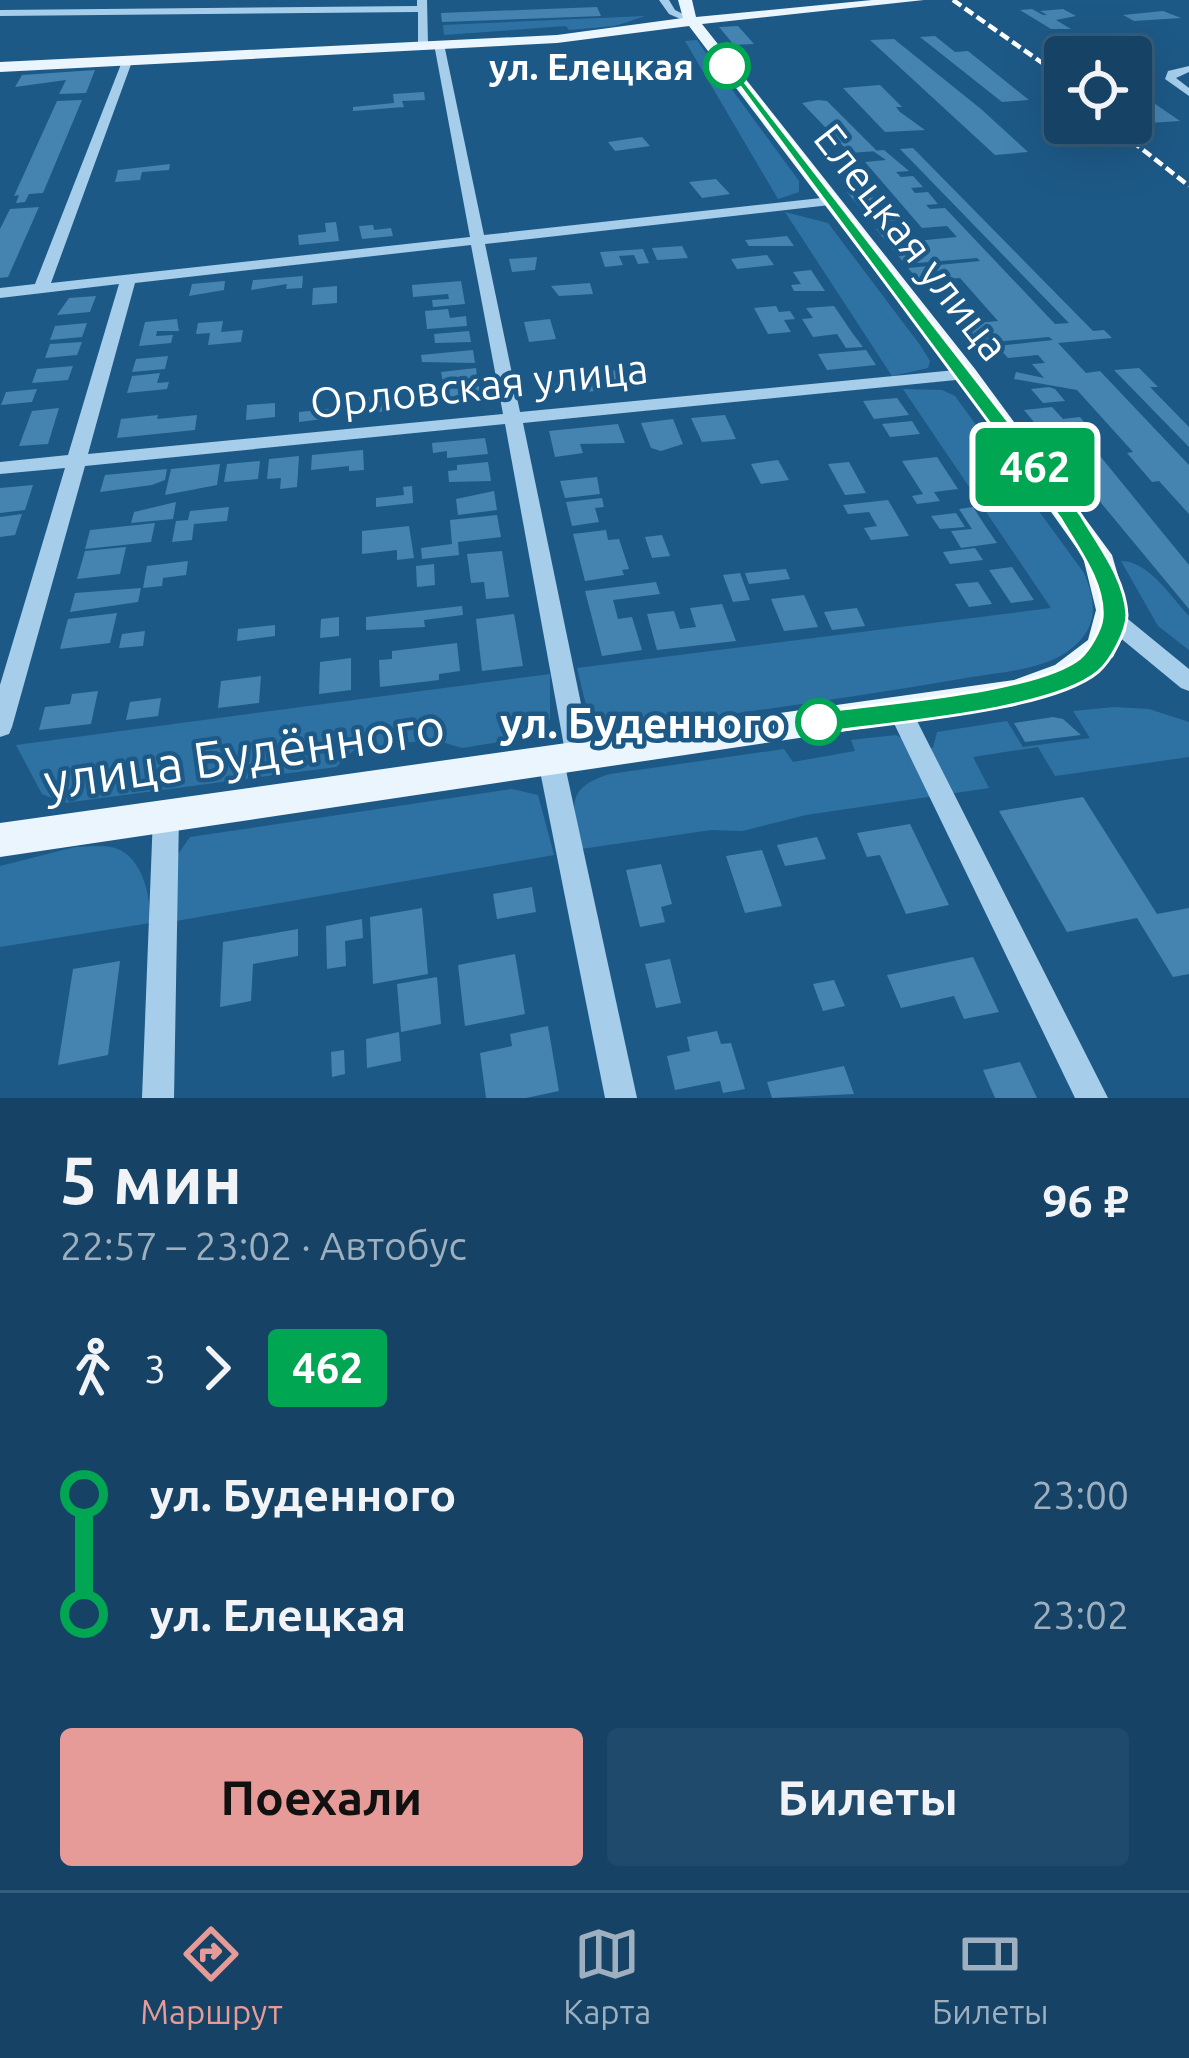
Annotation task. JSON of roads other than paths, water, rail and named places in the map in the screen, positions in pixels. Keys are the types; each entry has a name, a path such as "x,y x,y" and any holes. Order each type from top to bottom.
{"main road":[{"path":"0,67 592,36 693,7 917,0"},
{"name":"Елецкая улица","path":"693,7 830,201 966,374 1096,555 1111,586 1115,621"},
{"name":"улица Будённого","path":"0,840 1014,693 1058,681 1089,664 1115,621"}],"street":[{"path":"664,0 672,12 693,7"},
{"path":"0,13 423,4 480,241 516,418 565,759 621,1098"},
{"path":"42,287 128,59"},
{"path":"1189,69 1172,73 1169,79 1189,93"},
{"path":"0,293 830,201"},
{"path":"0,727 129,277"},
{"name":"Орловская улица","path":"0,468 966,374"},
{"path":"1115,621 1189,682"},
{"path":"900,711 1092,1098"},
{"path":"158,1098 166,816"}],"railway":[{"path":"953,0 1044,64"},
{"path":"1136,144 1189,186"}],"place":[{"name":"ул. Елецкая","path":"727,66"},
{"name":"ул. Буденного","path":"819,722"}]}
